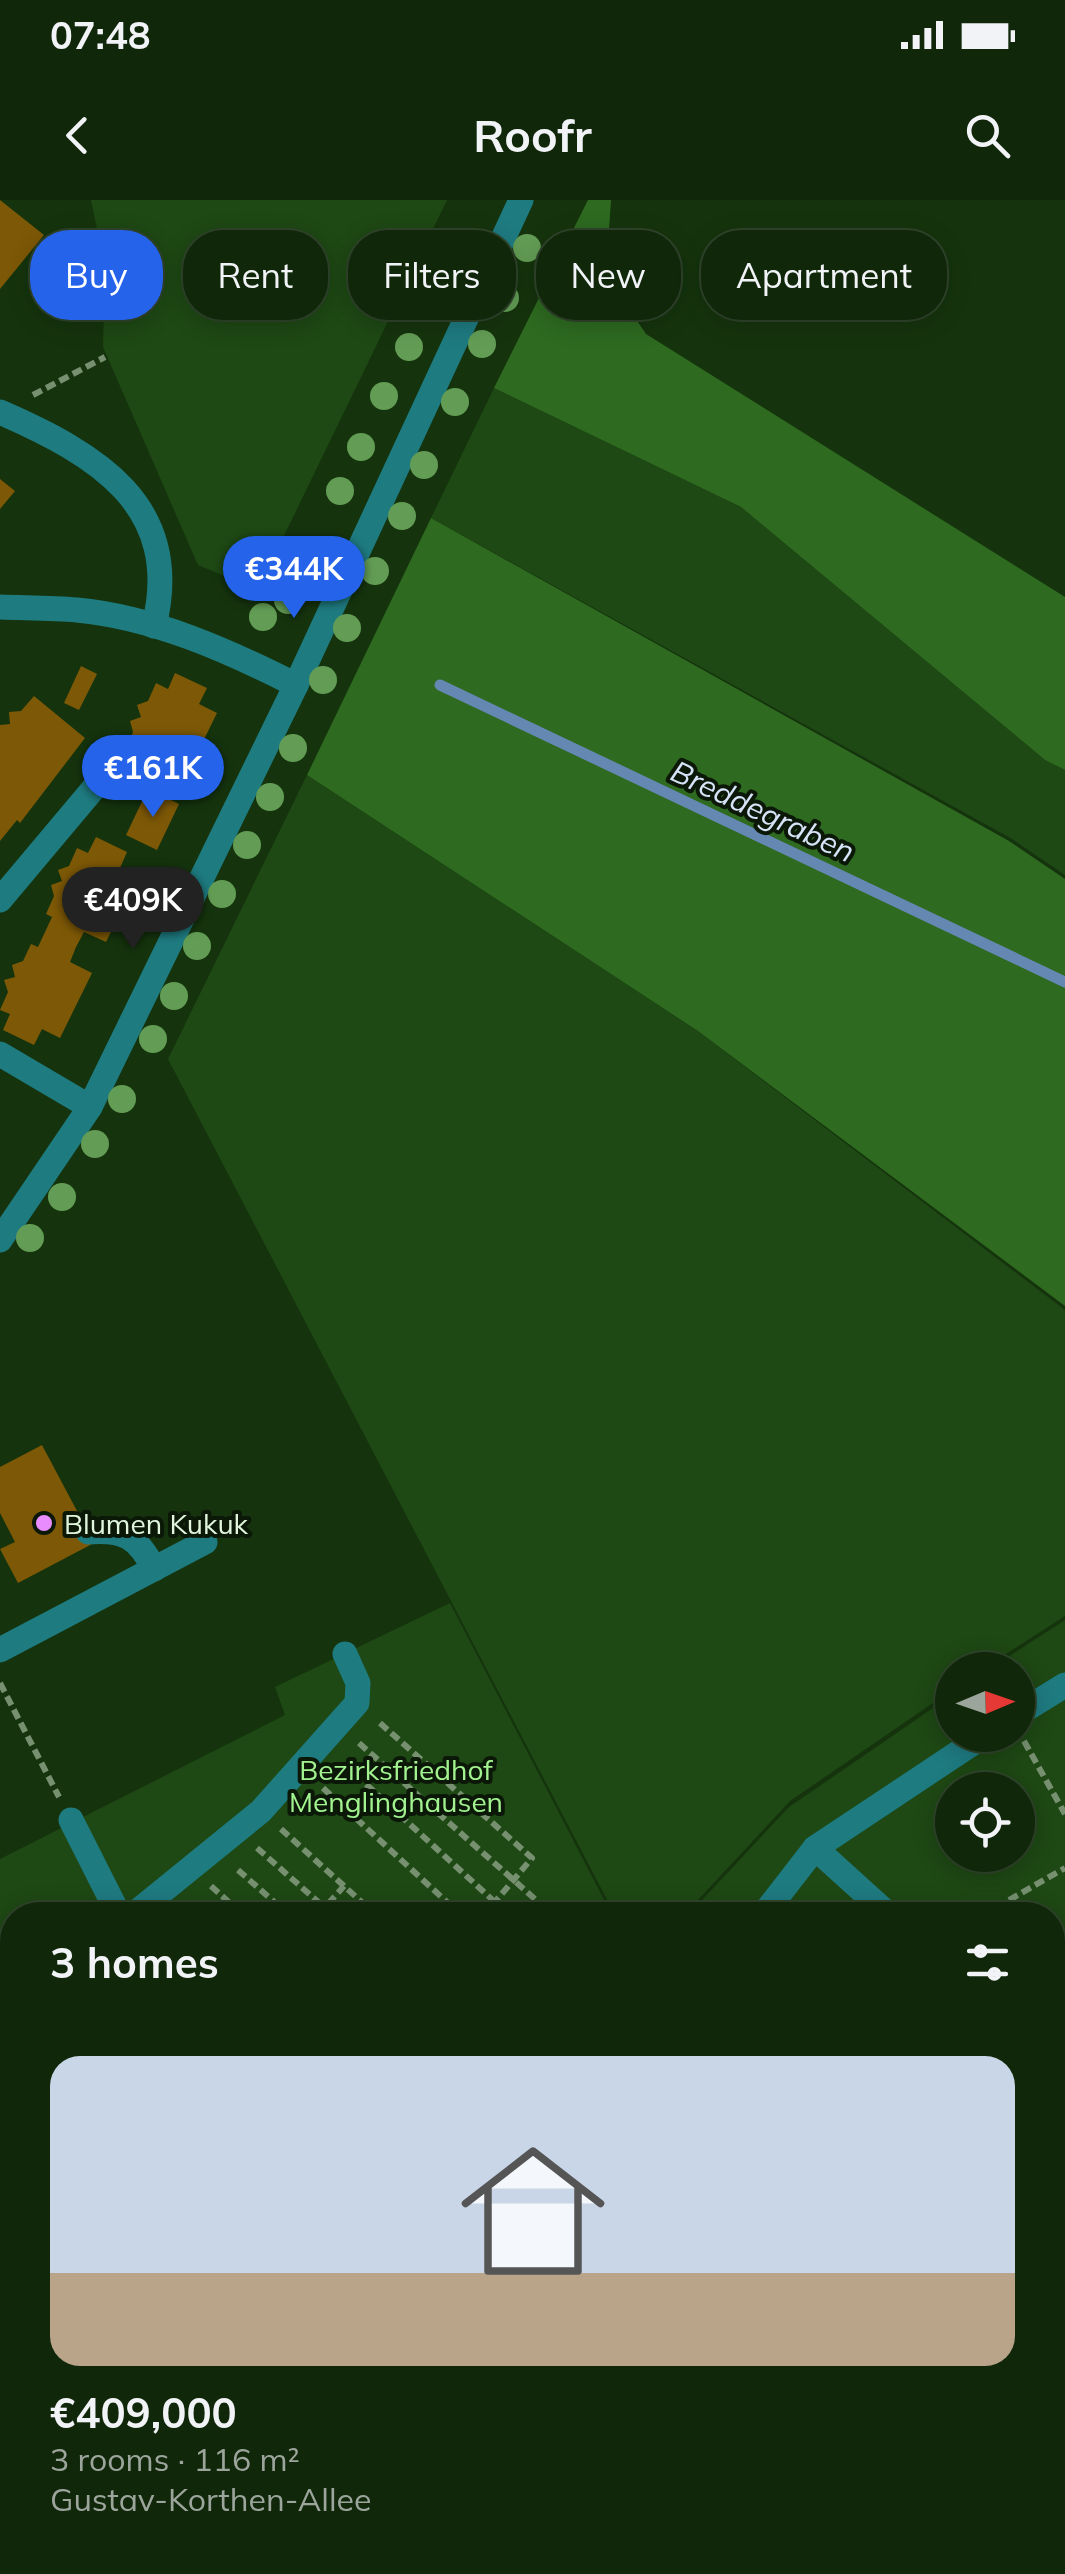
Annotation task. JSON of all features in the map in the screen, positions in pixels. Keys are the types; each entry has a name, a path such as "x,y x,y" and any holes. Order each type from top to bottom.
{"street":[{"path":"0,1240 90,1107 296,685 521,200"},
{"path":"5,414 80,450 121,482 146,515 159,558 162,597 154,626"},
{"path":"0,607 80,610 154,626 250,662 296,685"},
{"path":"0,900 94,788"},
{"path":"0,1054 90,1107"},
{"path":"88,1532 126,1533 141,1544 154,1569"},
{"path":"0,1650 205,1542"},
{"path":"149,1902 261,1812 357,1702 358,1682 345,1654"},
{"path":"1035,1704 1065,1685"},
{"path":"773,1902 815,1848 959,1752"},
{"path":"71,1820 112,1902"},
{"path":"815,1848 875,1902"}],"path":[{"path":"5,414 35,392 104,358"},
{"path":"1,1688 71,1820"},
{"path":"329,1733 494,1902 532,1858 357,1702"},
{"path":"329,1733 538,1902"},
{"path":"1031,1752 1065,1814"},
{"path":"300,1767 447,1902"},
{"path":"261,1812 362,1902"},
{"path":"238,1830 318,1902"},
{"path":"214,1849 274,1902"},
{"path":"1006,1902 1065,1868"},
{"path":"329,1902 344,1886"}],"green space":[{"path":"91,200 447,200 432,230 348,230 348,320 389,320 279,546 254,578 227,577 198,565 103,347 104,320 163,320 163,230 97,230"},
{"path":"588,200 611,200 609,230 573,230"},
{"path":"536,304 536,320 637,320 646,334 1065,597 1065,770 1045,760 741,507 494,388"},
{"path":"494,388 741,507 1045,760 1065,770 1065,875 1012,839 431,518"},
{"path":"431,518 1009,841 1065,879 1065,1306 698,1031 307,775"},
{"path":"307,775 698,1031 1065,1310 1065,1616 1009,1652 935,1652 935,1702 790,1801 696,1902 608,1902 168,1059"},
{"name":"Bezirksfriedhof Menglinghausen","path":"450,1603 605,1902 0,1902 0,1859 285,1715 275,1687"},
{"name":"Bezirksfriedhof Menglinghausen","path":"1065,1620 1065,1902 700,1902 789,1807 935,1707 935,1752 1035,1752 1035,1652 1016,1652"}],"building":[{"path":"0,200 38,230 30,230 30,252 0,289"},
{"path":"0,479 15,491 0,509"},
{"path":"81,666 97,674 79,710 64,703"},
{"path":"175,673 207,688 199,704 217,713 185,778 153,763 147,769 137,764 138,756 125,750 133,732 130,721 141,717 137,705 148,701 156,683 168,689"},
{"path":"34,696 85,738 20,823 17,820 0,841 0,725 10,724 9,712 21,711"},
{"path":"148,789 179,804 157,850 126,835"},
{"path":"96,837 127,852 120,868 138,877 106,942 84,932 76,947 70,962 92,973 60,1038 42,1029 34,1045 3,1030 10,1014 0,1010 8,992 4,980 15,977 12,965 23,961 31,944 38,947 52,917 46,914 54,896 51,885 62,881 58,870 69,866 77,848 88,853"},
{"name":"Blumen Kukuk","path":"42,1445 94,1543 18,1583 0,1549 15,1542 0,1513 0,1467"}],"waterway":[{"name":"Breddegraben","path":"440,685 1065,982"}],"place":[{"name":"Blumen Kukuk","path":"44,1523"}]}
